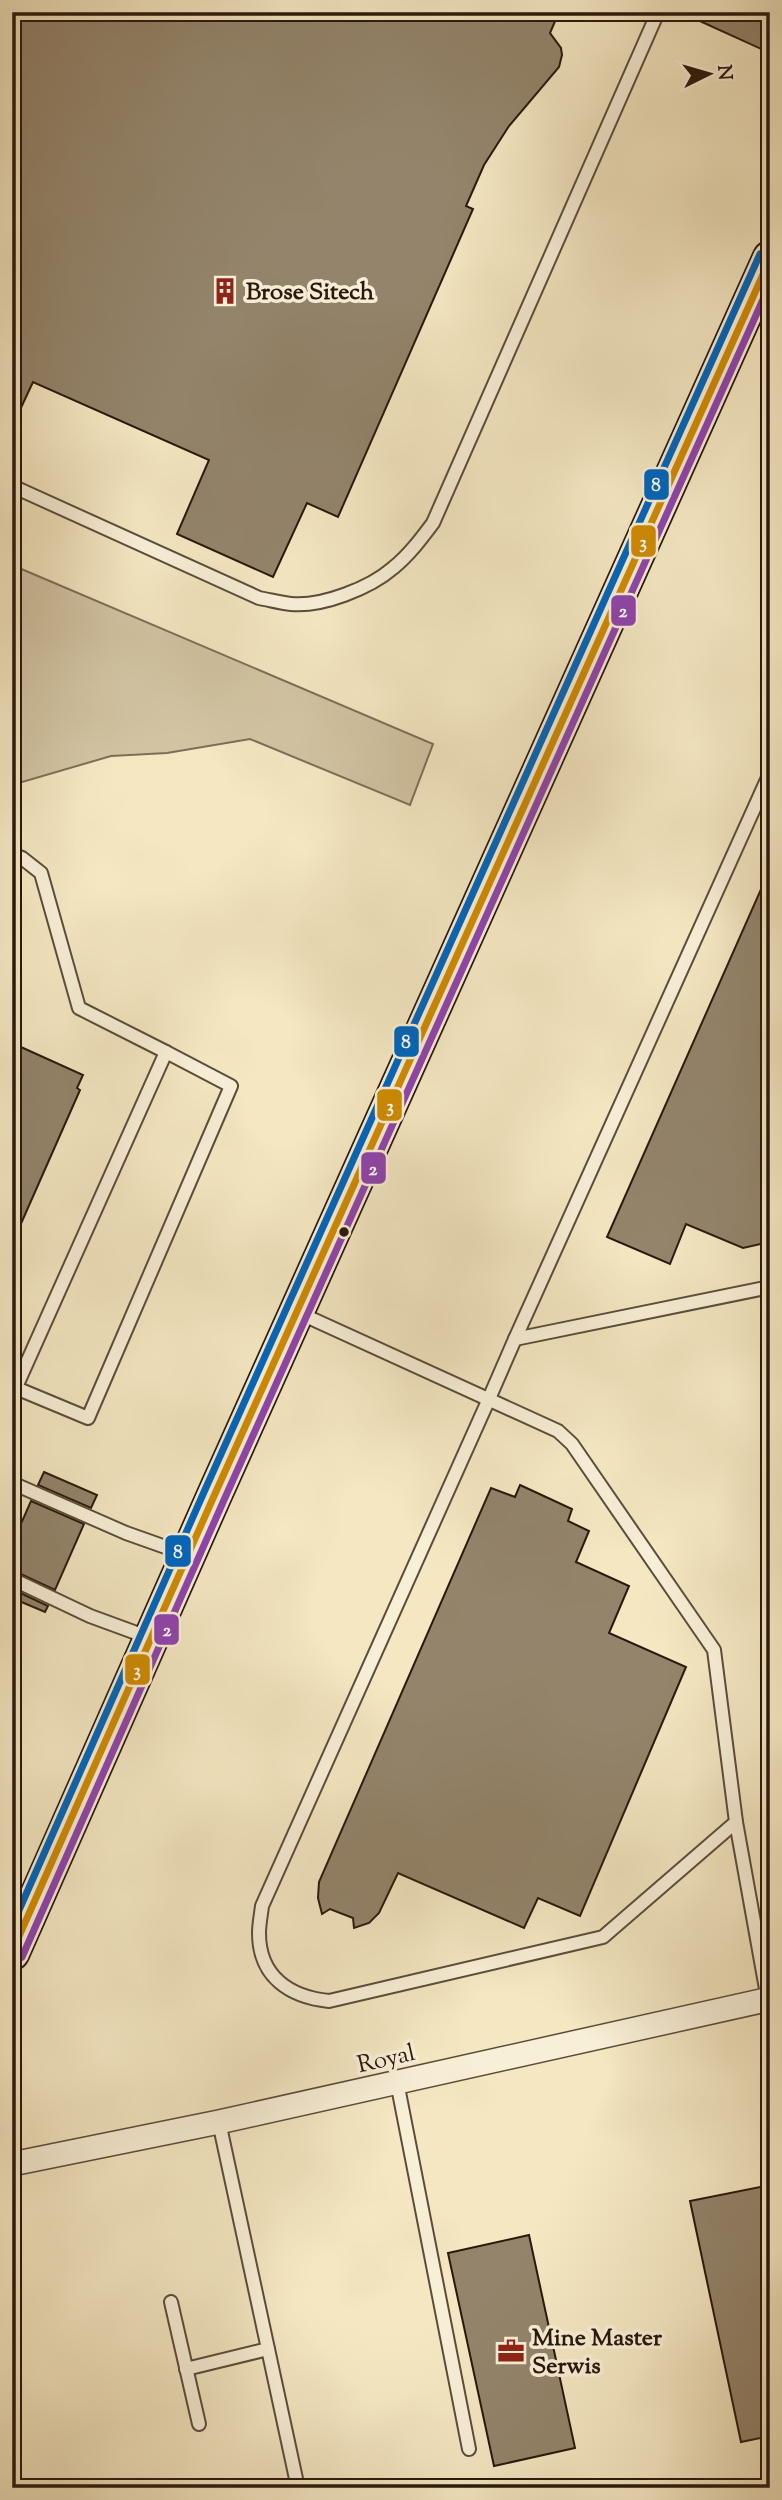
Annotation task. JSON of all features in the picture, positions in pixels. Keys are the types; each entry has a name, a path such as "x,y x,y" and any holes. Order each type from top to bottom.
{"street":[{"path":"12,1953 770,258"},
{"name":"Royal","path":"12,2164 219,2122 769,2000"}],"lane":[{"path":"12,486 259,598 294,605 329,600 359,590 392,570 433,523 658,12"},
{"path":"736,1822 603,1937 329,2001 308,1999 285,1988 268,1969 259,1933 262,1906 770,773"},
{"path":"12,854 22,858 41,873 79,1009 166,1052 232,1086 88,1418 14,1392 166,1052"},
{"path":"515,1339 770,1287"},
{"path":"298,1312 558,1432 572,1444 714,1650 736,1822 769,2000"},
{"path":"12,1483 126,1533 188,1555"},
{"path":"12,1579 90,1616 151,1639"},
{"path":"397,2082 469,2449"},
{"path":"219,2122 298,2488"},
{"path":"171,2302 199,2424"},
{"path":"186,2369 268,2349"}],"shaded area":[{"path":"12,565 433,744 410,805 250,739 167,753 111,756 12,785"}],"building":[{"name":"Brose Sitech","path":"12,12 559,12 550,33 561,48 559,67 509,126 484,165 466,206 473,209 338,517 307,503 273,577 177,534 209,460 33,382 12,427"},
{"path":"680,12 770,12 770,53"},
{"path":"770,869 770,1242 743,1248 686,1224 670,1264 607,1237"},
{"path":"12,1043 83,1075 77,1088 80,1090 12,1244"},
{"path":"44,1472 97,1495 91,1508 38,1485"},
{"path":"520,1485 572,1509 568,1521 589,1531 576,1562 629,1586 609,1633 686,1667 580,1916 538,1898 524,1928 398,1873 379,1913 369,1923 354,1928 353,1918 330,1909 322,1914 318,1898 319,1882 491,1488 515,1497"},
{"path":"31,1501 84,1524 55,1590 12,1570 12,1544"},
{"path":"12,1589 48,1606 45,1612 12,1598"},
{"path":"770,2185 770,2436 741,2442 690,2201"},
{"name":"Mine Master Serwis","path":"529,2235 575,2448 494,2466 448,2253"}],"transit line":[{"name":"8","path":"12,1926 760,254"},
{"name":"3","path":"12,1952 770,259"},
{"name":"2","path":"22,1957 224,1500 770,284"}],"place":[{"name":"Brose Sitech","path":"225,291"},
{"name":"Mine Master Serwis","path":"511,2351"}]}
